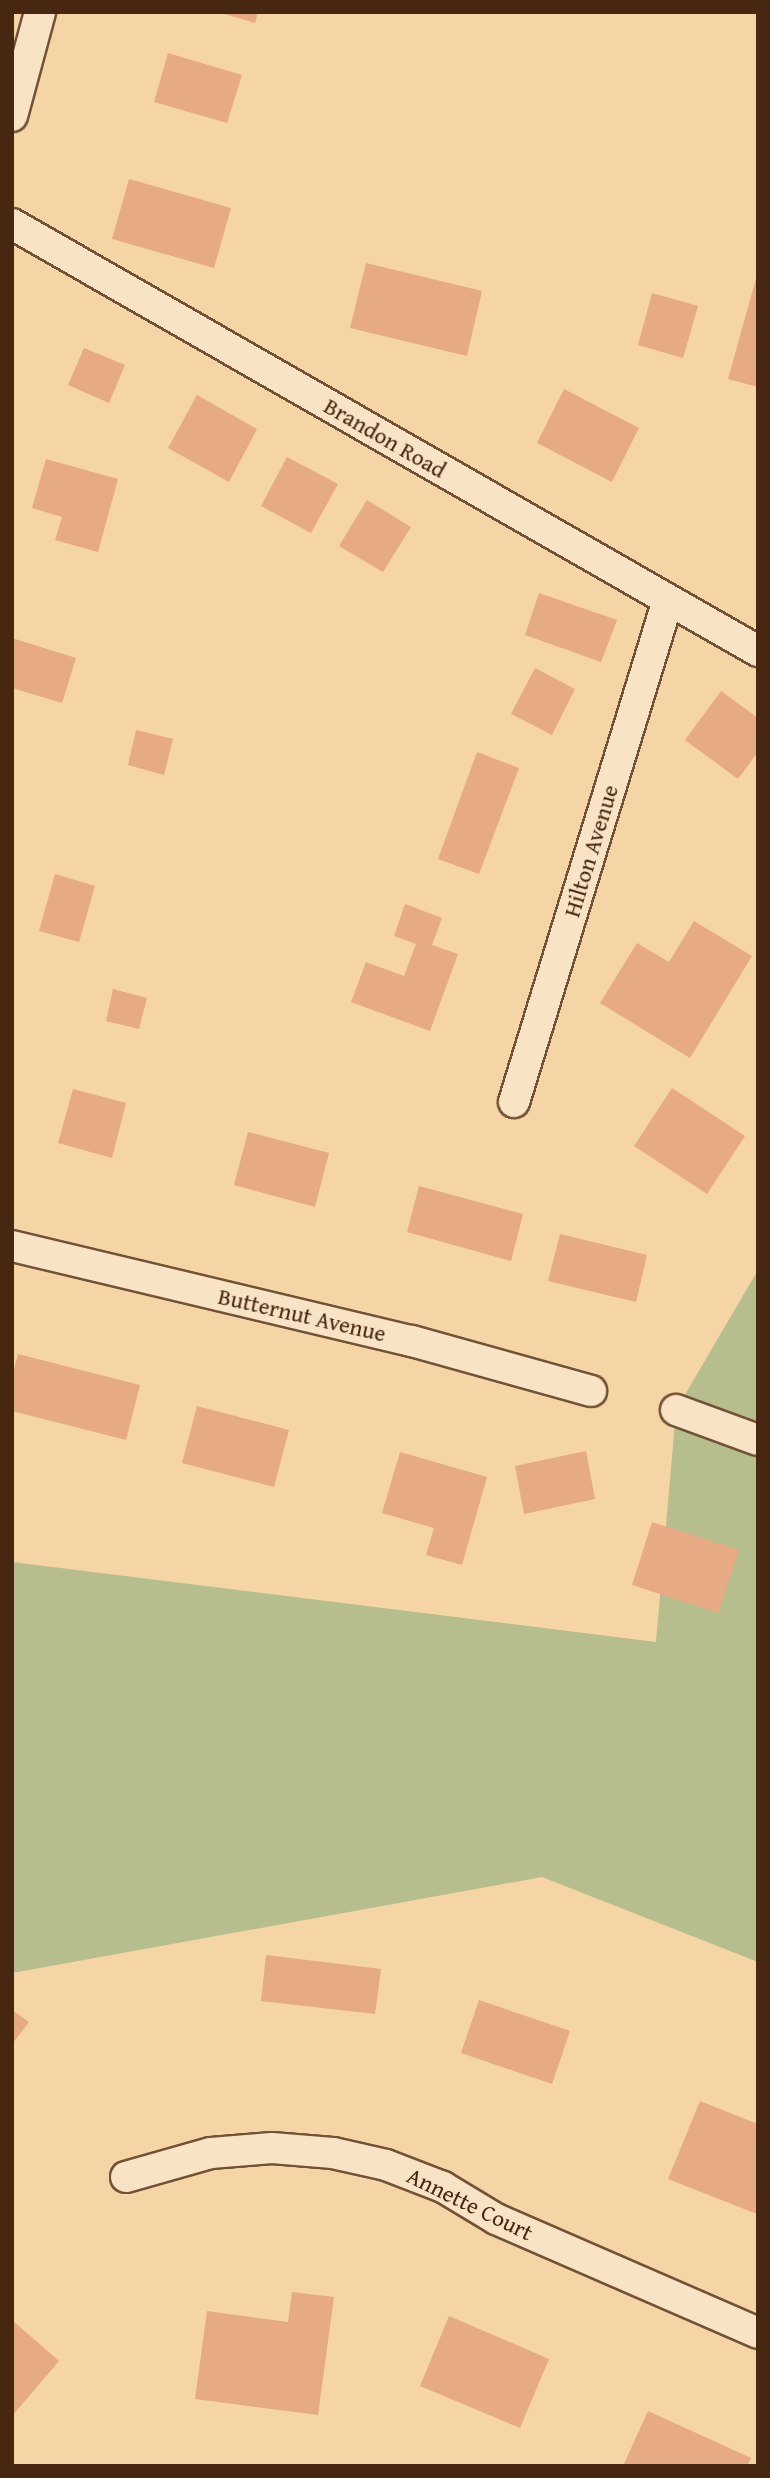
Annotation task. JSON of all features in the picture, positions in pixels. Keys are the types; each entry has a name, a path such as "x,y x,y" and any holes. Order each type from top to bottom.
{"street":[{"path":"12,116 40,12"},
{"name":"Brandon Road","path":"12,224 758,651"},
{"name":"Hilton Avenue","path":"514,1102 668,600"},
{"name":"Butternut Avenue","path":"12,1246 412,1341 590,1391"},
{"path":"676,1410 758,1440"},
{"name":"Annette Court","path":"126,2177 211,2153 272,2148 333,2153 386,2165 443,2187 496,2219 758,2333"}],"green space":[{"path":"758,1270 758,1962 542,1877 12,1973 12,1562 656,1642 676,1410"}],"building":[{"path":"218,12 258,12 255,23"},
{"path":"168,53 242,75 227,123 154,102"},
{"path":"129,179 231,208 214,268 112,239"},
{"path":"366,263 482,291 467,356 350,328"},
{"path":"758,275 758,387 728,379"},
{"path":"652,293 698,306 683,358 638,345"},
{"path":"84,348 125,365 109,403 68,385"},
{"path":"564,389 639,428 612,482 537,443"},
{"path":"197,395 257,429 229,482 168,448"},
{"path":"287,457 338,484 311,533 261,506"},
{"path":"46,459 118,479 98,552 55,540 62,517 32,508"},
{"path":"367,500 411,527 383,572 339,546"},
{"path":"539,593 617,620 601,662 525,635"},
{"path":"12,638 76,658 62,703 12,688"},
{"path":"535,668 575,689 552,735 511,714"},
{"path":"721,691 758,718 758,752 738,779 685,740"},
{"path":"136,730 173,739 164,775 128,765"},
{"path":"477,752 519,768 479,874 438,859"},
{"path":"55,874 95,886 79,942 39,931"},
{"path":"405,904 442,918 432,945 458,954 430,1031 351,1002 366,962 404,976 416,944 394,936"},
{"path":"694,921 752,956 690,1058 600,1003 637,943 669,962"},
{"path":"113,989 147,998 139,1029 106,1021"},
{"path":"672,1088 745,1136 707,1194 634,1146"},
{"path":"73,1089 126,1103 112,1158 58,1143"},
{"path":"248,1132 329,1153 315,1207 234,1185"},
{"path":"419,1186 523,1214 511,1261 407,1232"},
{"path":"560,1234 647,1255 636,1302 548,1281"},
{"path":"18,1354 140,1385 126,1440 12,1411 12,1377"},
{"path":"197,1406 289,1430 274,1487 182,1463"},
{"path":"586,1451 595,1499 524,1514 515,1466"},
{"path":"400,1452 487,1477 462,1565 426,1555 434,1528 382,1513"},
{"path":"652,1522 739,1550 718,1613 632,1585"},
{"path":"266,1955 381,1969 375,2014 261,2001"},
{"path":"479,2000 570,2031 552,2084 461,2053"},
{"path":"12,2010 29,2022 12,2044"},
{"path":"700,2101 758,2124 757,2214 668,2179"},
{"path":"292,2292 334,2297 318,2415 195,2399 207,2311 288,2322"},
{"path":"449,2316 549,2359 520,2428 420,2386"},
{"path":"12,2320 59,2361 12,2416"},
{"path":"648,2411 751,2458 747,2466 623,2466"}]}
